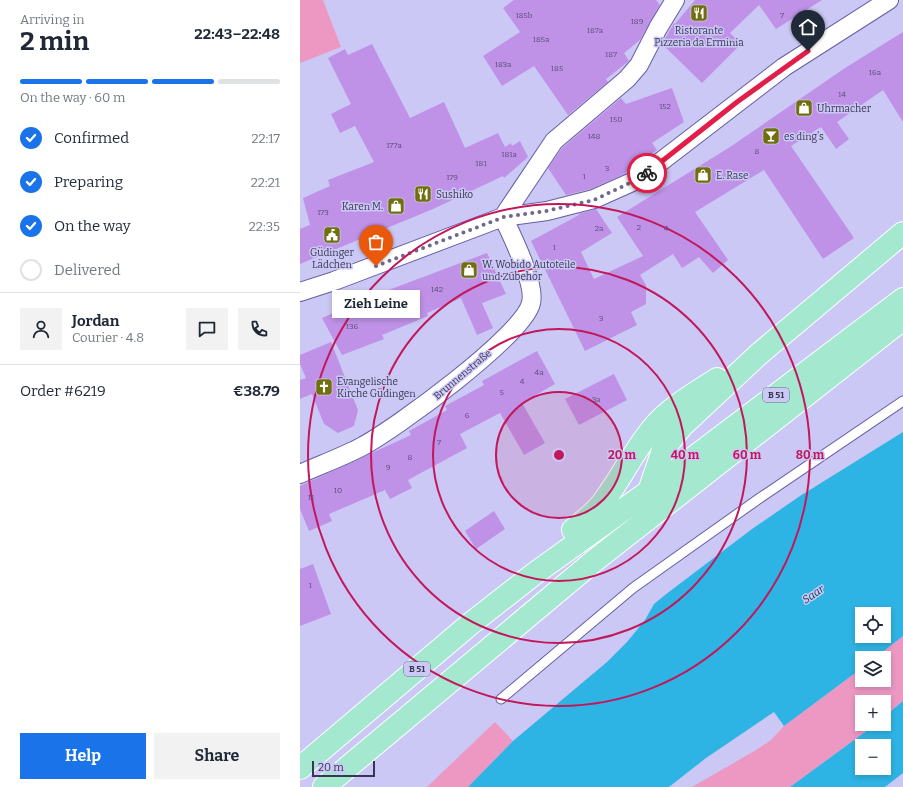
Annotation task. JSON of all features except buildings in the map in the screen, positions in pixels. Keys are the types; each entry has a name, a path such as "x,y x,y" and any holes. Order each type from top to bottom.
{"main road":[{"path":"594,561 644,507 663,450 682,426 759,354 903,233"},
{"name":"B 51","path":"300,768 463,630 534,574 648,492 903,299"},
{"name":"B 51","path":"324,787 594,561 903,319"},
{"path":"534,574 556,545 595,511 606,499 641,443 653,428 682,401 759,354"}],"street":[{"path":"504,217 554,141 627,79 639,65 675,0"},
{"path":"300,292 356,273 504,217 568,207 594,200 632,182 646,173 784,67 889,0"},
{"name":"Brunnenstraße","path":"300,474 361,447 391,430 458,379 524,318 532,303 531,284 504,217"}],"lane":[{"path":"501,699 633,588 757,500 903,401"}],"shaded area":[{"path":"300,0 323,0 341,47 300,63"},
{"path":"903,636 903,701 891,711 891,695 855,695 855,731 866,731 790,787 692,787 771,740 784,726 855,673 855,687 891,687 891,651 884,651"},
{"path":"495,722 513,741 468,787 427,787"}],"water":[{"name":"Saar","path":"903,432 903,636 884,651 855,651 855,673 784,726 774,712 706,758 669,787 468,787 513,741 607,662 627,642 645,620 654,604 752,529 800,496","holes":["710,659 714,665 700,675 693,676 695,670"]},
{"path":"903,701 903,773 885,787 790,787 855,739 855,775 891,775 891,739 856,739 866,731 891,731 891,711"}],"waterway":[{"path":"653,708 693,676 755,633"}],"way so far":[{"path":"376,266 459,236 504,217 568,207 594,200 632,182 647,173"}],"place":[{"name":"Ristorante Pizzeria da Erminia","path":"699,13"},
{"name":"Uhrmacher","path":"804,108"},
{"name":"es ding's","path":"771,136"},
{"name":"E. Rase","path":"703,175"},
{"name":"Sushiko","path":"423,194"},
{"name":"Karen M.","path":"396,206"},
{"name":"Güdinger Lädchen","path":"332,235"},
{"name":"Zieh Leine","path":"376,266"},
{"name":"W. Wobido Autoteile und Zubehör","path":"469,270"},
{"name":"Evangelische Kirche Güdingen","path":"324,387"}],"route":[{"path":"647,173 737,102 808,51"}]}
